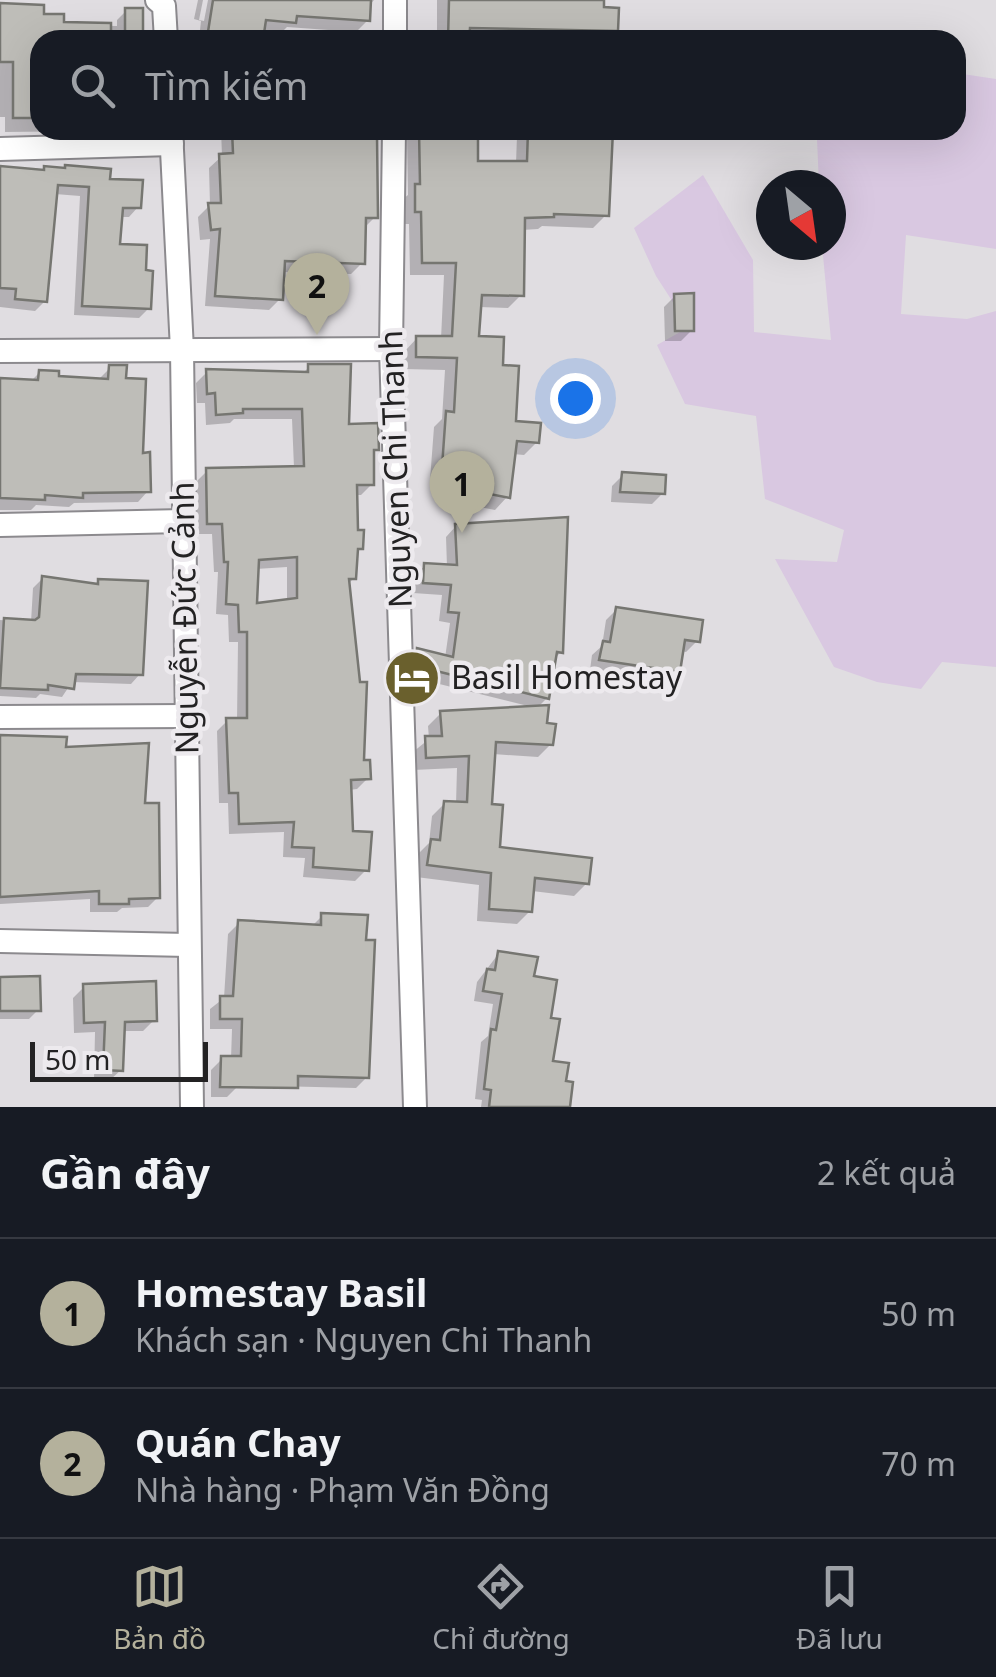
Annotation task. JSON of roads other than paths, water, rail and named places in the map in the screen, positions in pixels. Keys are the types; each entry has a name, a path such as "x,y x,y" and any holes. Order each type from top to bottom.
{"street":[{"path":"395,0 395,30"},
{"path":"161,3 165,30"},
{"path":"0,149 129,140"},
{"name":"Nguyễn Đức Cảnh","path":"172,140 182,350 192,1107"},
{"name":"Nguyen Chi Thanh","path":"394,140 391,349 415,1107"},
{"path":"0,351 391,349"},
{"path":"0,525 183,520"},
{"path":"0,717 187,716"},
{"path":"0,941 188,944"}],"place":[{"name":"Quán Chay","path":"317,335"},
{"name":"Homestay Basil","path":"462,533"},
{"name":"Basil Homestay","path":"412,678"}]}
